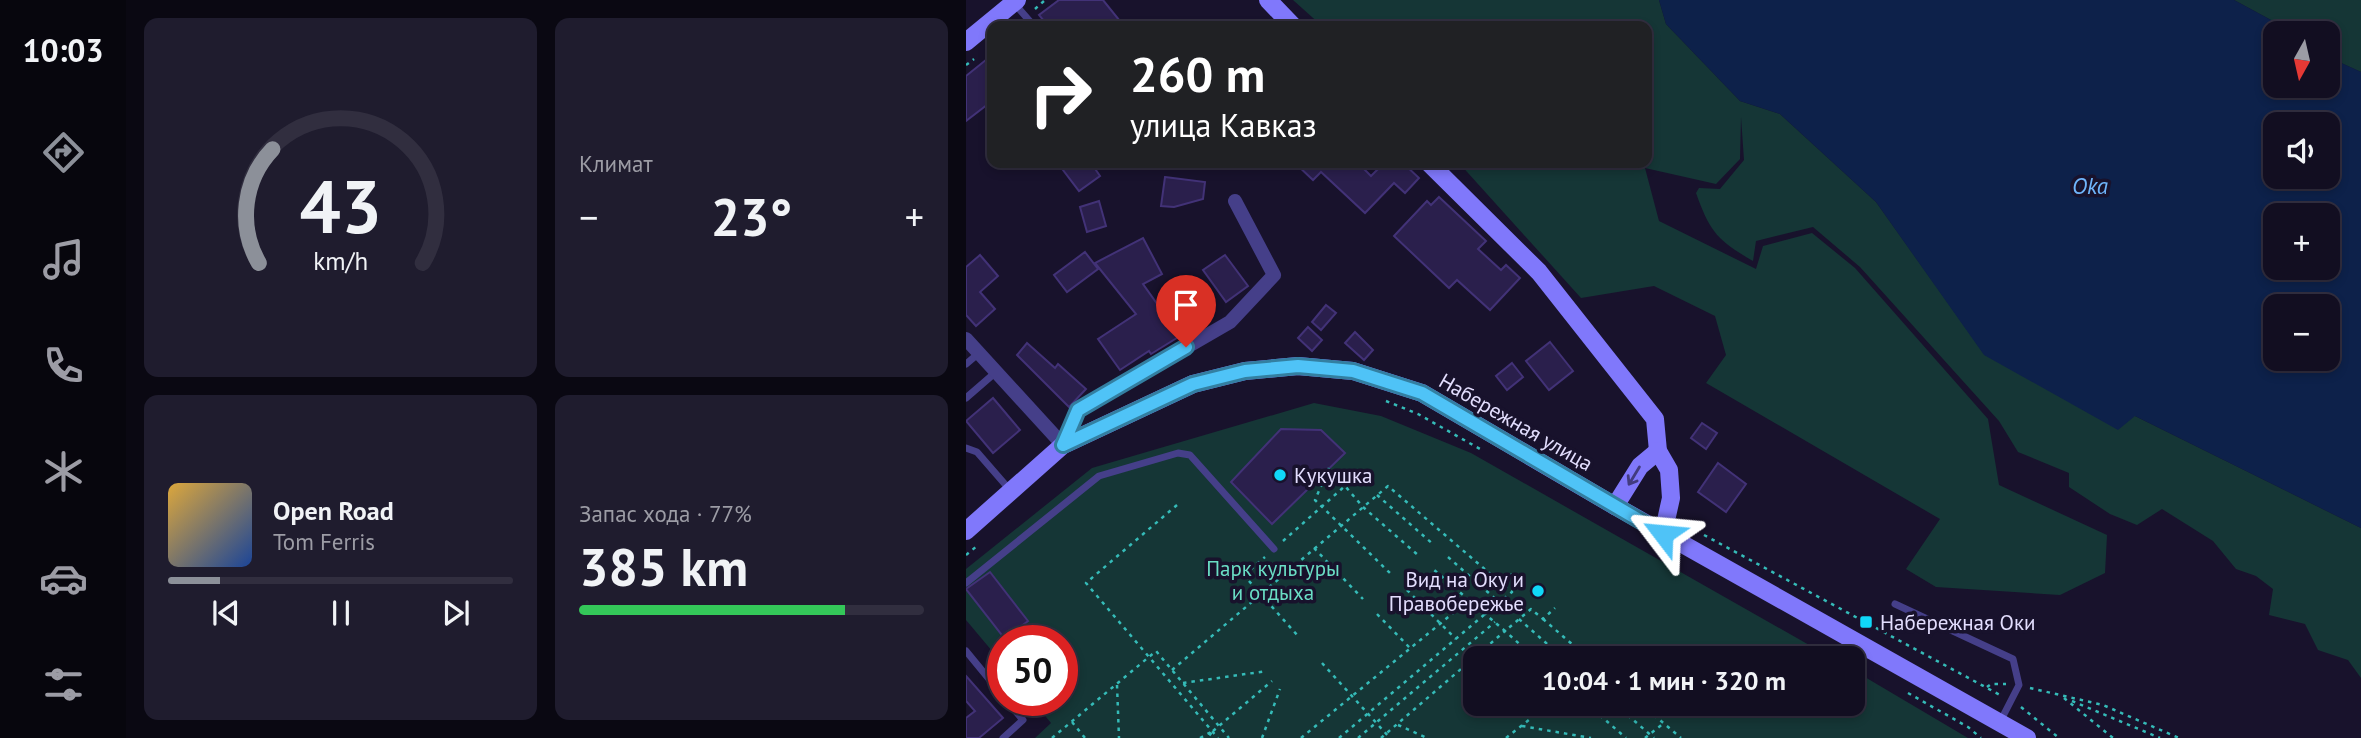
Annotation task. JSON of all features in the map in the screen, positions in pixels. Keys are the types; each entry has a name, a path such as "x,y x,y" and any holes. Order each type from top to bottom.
{"main road":[{"path":"1268,0 1288,21"},
{"path":"991,21 1015,1"},
{"path":"966,42 987,24"},
{"path":"1434,168 1539,272 1655,419 1658,451 1669,470 1671,498 1663,534"},
{"name":"Набережная улица","path":"966,531 1063,445 1193,384 1232,374 1298,366 1353,371 1422,393 1663,534 2027,738"},
{"path":"1615,506 1640,466 1658,451"}],"street":[{"path":"966,339 1063,445 1078,410 1230,322 1274,275 1235,201"}],"lane":[{"path":"1015,1 1030,21"},
{"path":"966,364 979,353"},
{"path":"966,398 997,372"},
{"path":"966,439 1011,491"},
{"path":"966,448 976,452"},
{"path":"966,583 1099,477 1178,453 1190,454 1274,549"},
{"path":"1895,604 2013,659 2019,685 2000,721"},
{"path":"966,650 987,676"},
{"path":"1003,738 1022,719 1019,716"}],"path":[{"path":"1385,401 1418,414 1490,454"},
{"path":"1329,468 1315,500 1393,576"},
{"path":"1244,575 1345,486 1363,507 1419,556"},
{"path":"1172,670 1388,486 1512,592 1339,738"},
{"path":"1377,495 1434,545"},
{"path":"1177,505 1086,583 1218,738"},
{"path":"1697,531 1987,687 2011,701 2059,738"},
{"path":"966,555 986,537"},
{"path":"1314,548 1363,599"},
{"path":"1448,557 1500,602"},
{"path":"1231,562 1298,636"},
{"path":"1433,569 1521,646"},
{"path":"1502,584 1512,574"},
{"path":"1407,590 1456,639"},
{"path":"1301,738 1469,600"},
{"path":"1542,619 1555,608"},
{"path":"1381,738 1531,609 1574,646"},
{"path":"1377,614 1410,648"},
{"path":"1519,619 1549,646"},
{"path":"1358,738 1494,622"},
{"path":"1052,738 1156,651 1229,738"},
{"path":"1322,663 1390,738"},
{"path":"1183,683 1267,671"},
{"path":"1207,738 1272,681"},
{"path":"1117,684 1119,738"},
{"path":"1987,687 1991,684 2019,685 2103,705 2179,738"},
{"path":"1899,688 1968,727 1981,738"},
{"path":"1262,738 1280,689"},
{"path":"2062,697 2113,738"},
{"path":"2062,697 2160,738"},
{"path":"1022,719 1025,716"},
{"path":"1506,738 1534,716"},
{"path":"1601,716 1626,738"},
{"path":"1629,716 1654,738"},
{"path":"1656,716 1681,738"},
{"path":"1072,721 1085,738"},
{"path":"1645,738 1664,723"},
{"path":"1397,724 1427,738"},
{"path":"1521,726 1591,738"},
{"path":"1200,738 1213,732"}],"green space":[{"path":"1293,0 1659,0 1666,24 1740,101 1780,114 1876,202 1985,355 2135,416 2361,528 2361,678 2348,660 2318,650 2305,624 2269,615 2273,589 2256,576 2236,569 2213,541 2162,509 2137,525 2110,514 2069,487 2069,473 2018,452 1999,421 1860,267 1813,227 1756,241 1753,261 1723,241 1711,226 1696,193 1699,188 1720,189 1744,160 1741,117 1740,159 1716,184 1645,168 1652,168 1652,21 1316,21"},
{"path":"2234,0 2361,0 2361,72 2340,62 2340,21 2273,21"},
{"path":"1464,168 1645,168 1659,221 1756,269 1763,246 1812,233 1855,268 1988,419 1999,485 2107,535 2105,573 2060,595 1936,587 1906,569 1940,519 1706,383 1726,355 1715,316 1654,286 1581,298"},
{"name":"Парк культуры и отдыха","path":"1314,403 1381,416 1471,453 1811,646 1463,646 1463,716 1865,716 1865,677 1968,738 1035,738 1051,723 1045,716 1078,716 1078,625 987,625 987,645 966,620 966,569 1092,468"}],"water":[{"name":"Oka","path":"1659,0 2234,0 2273,21 2263,21 2263,98 2340,98 2340,62 2361,72 2361,528 2135,416 2118,430 1984,355 1876,202 1780,114 1740,101 1666,24"}],"building":[{"path":"1059,0 1103,0 1120,21 1044,21 1039,15"},
{"path":"987,59 987,105 966,121 966,76"},
{"path":"1094,168 1100,176 1079,191 1063,170"},
{"path":"1300,168 1363,168 1371,176 1379,168 1408,168 1419,178 1405,193 1394,183 1365,213 1321,172 1313,180"},
{"path":"1165,177 1205,182 1203,199 1174,207 1161,206"},
{"path":"1439,197 1486,241 1478,249 1501,270 1506,265 1520,278 1490,310 1457,280 1449,288 1394,236 1427,201 1431,205"},
{"path":"1099,201 1106,226 1087,232 1080,207"},
{"path":"1143,238 1162,274 1143,284 1180,336 1151,354 1149,351 1120,370 1098,339 1136,314 1095,263"},
{"path":"1085,252 1098,269 1067,292 1054,275"},
{"path":"980,255 998,276 980,292 995,309 976,326 966,315 966,267"},
{"path":"1225,255 1248,286 1226,302 1203,270"},
{"path":"1326,305 1336,313 1321,330 1312,322"},
{"path":"1308,327 1322,340 1312,351 1298,338"},
{"path":"1355,332 1373,350 1364,360 1345,343"},
{"path":"1550,342 1573,371 1549,390 1526,361"},
{"path":"1027,343 1055,368 1058,364 1086,389 1069,407 1017,355"},
{"path":"1512,363 1523,377 1507,390 1496,376"},
{"path":"993,398 1020,430 993,453 966,421"},
{"path":"1702,423 1717,433 1706,449 1691,438"},
{"name":"Кукушка","path":"1281,429 1321,430 1345,453 1272,524 1231,482"},
{"path":"1718,463 1746,484 1726,512 1698,492"},
{"path":"990,572 1028,621 1023,625 994,625 966,589"},
{"path":"966,676 987,700 987,716 1003,718 979,738 966,738 966,718 975,711 966,701"}],"place":[{"name":"Кукушка","path":"1280,475"},
{"name":"Вид на Оку и Правобережье","path":"1538,591"},
{"name":"Набережная Оки","path":"1866,622"}],"route":[{"path":"1186,347 1078,410 1063,445 1193,384 1245,371 1298,366 1353,371 1422,393 1663,534"}]}
